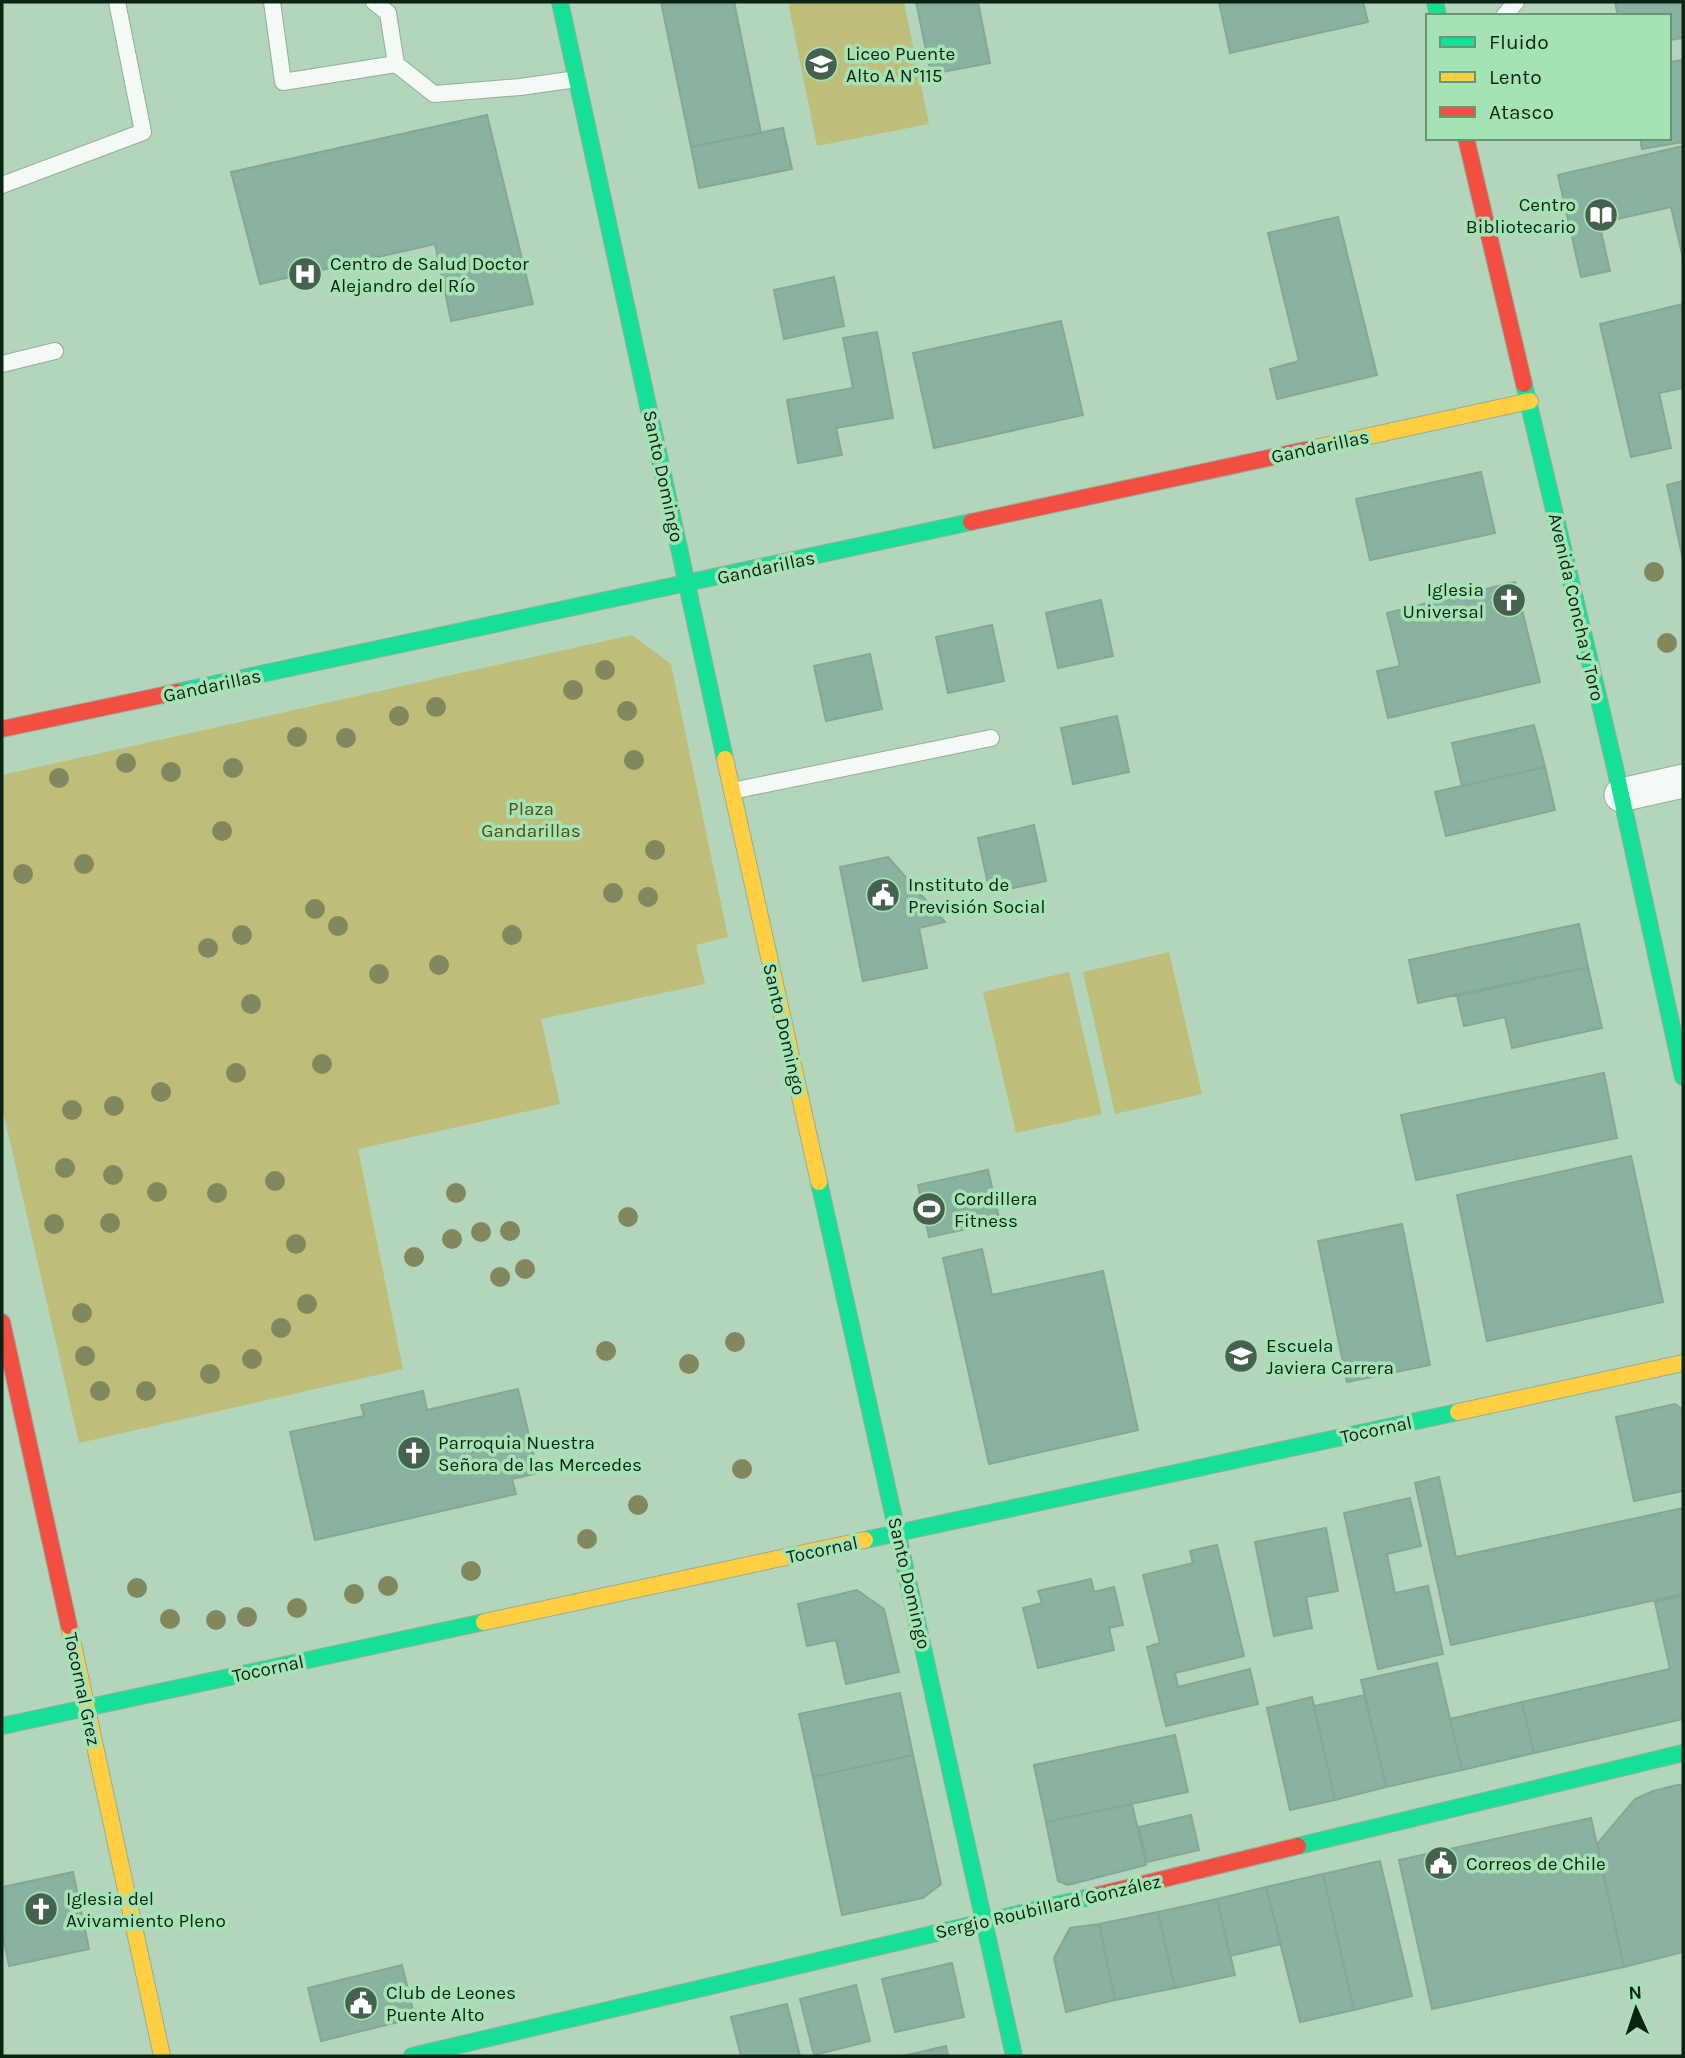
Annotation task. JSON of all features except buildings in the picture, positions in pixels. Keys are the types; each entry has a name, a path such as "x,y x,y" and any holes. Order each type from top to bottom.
{"street":[{"name":"Santo Domingo","path":"560,2 732,791 1014,2056"},
{"name":"Avenida Concha y Toro","path":"1466,140 1530,401 1683,1077"},
{"name":"Gandarillas","path":"2,729 1530,401"},
{"path":"1621,795 1683,781"},
{"name":"Tocornal Grez","path":"2,1322 162,2056"},
{"name":"Tocornal","path":"2,1726 1683,1363"},
{"name":"Sergio Roubillard González","path":"412,2056 985,1922 1683,1753"}],"lane":[{"path":"2,185 143,132 117,2"},
{"path":"272,2 283,82 396,64"},
{"path":"374,2 387,13 396,64 434,94 577,79"},
{"path":"2,363 55,351"},
{"path":"732,791 991,738"}],"green space":[{"path":"788,2 904,2 929,124 817,146"},
{"name":"Plaza Gandarillas","path":"632,635 671,664 728,937 696,945 705,984 541,1019 560,1104 358,1149 403,1369 79,1443 2,1107 2,775"},
{"path":"1169,952 1202,1094 1115,1114 1083,972"},
{"path":"1069,972 1102,1114 1016,1133 983,992"}],"traffic: fast":[{"path":"560,2 725,759"},
{"path":"1435,2 1438,14"},
{"path":"1524,384 1614,763 1683,1077"},
{"path":"177,692 971,522"},
{"path":"819,1182 1014,2056"},
{"path":"865,1540 1458,1412"},
{"path":"2,1726 484,1622"},
{"path":"1298,1846 1683,1753"},
{"path":"412,2056 1090,1897"}],"traffic: slow":[{"path":"1310,449 1530,401"},
{"path":"725,759 819,1182"},
{"path":"1458,1412 1683,1363"},
{"path":"484,1622 865,1540"},
{"path":"69,1626 162,2056"}],"traffic: jam":[{"path":"1466,140 1524,384"},
{"path":"971,522 1310,449"},
{"path":"2,729 177,692"},
{"path":"2,1322 69,1626"},
{"path":"1090,1897 1298,1846"}],"place":[{"name":"Liceo Puente Alto A N°115","path":"821,64"},
{"name":"Centro Bibliotecario","path":"1601,215"},
{"name":"Centro de Salud Doctor Alejandro del Río","path":"305,274"},
{"name":"Iglesia Universal","path":"1509,600"},
{"name":"Instituto de Previsión Social","path":"883,895"},
{"name":"Cordillera Fitness","path":"929,1209"},
{"name":"Escuela Javiera Carrera","path":"1241,1356"},
{"name":"Parroquia Nuestra Señora de las Mercedes","path":"414,1453"},
{"name":"Correos de Chile","path":"1441,1863"},
{"name":"Iglesia del Avivamiento Pleno","path":"41,1909"},
{"name":"Club de Leones Puente Alto","path":"361,2003"}]}
